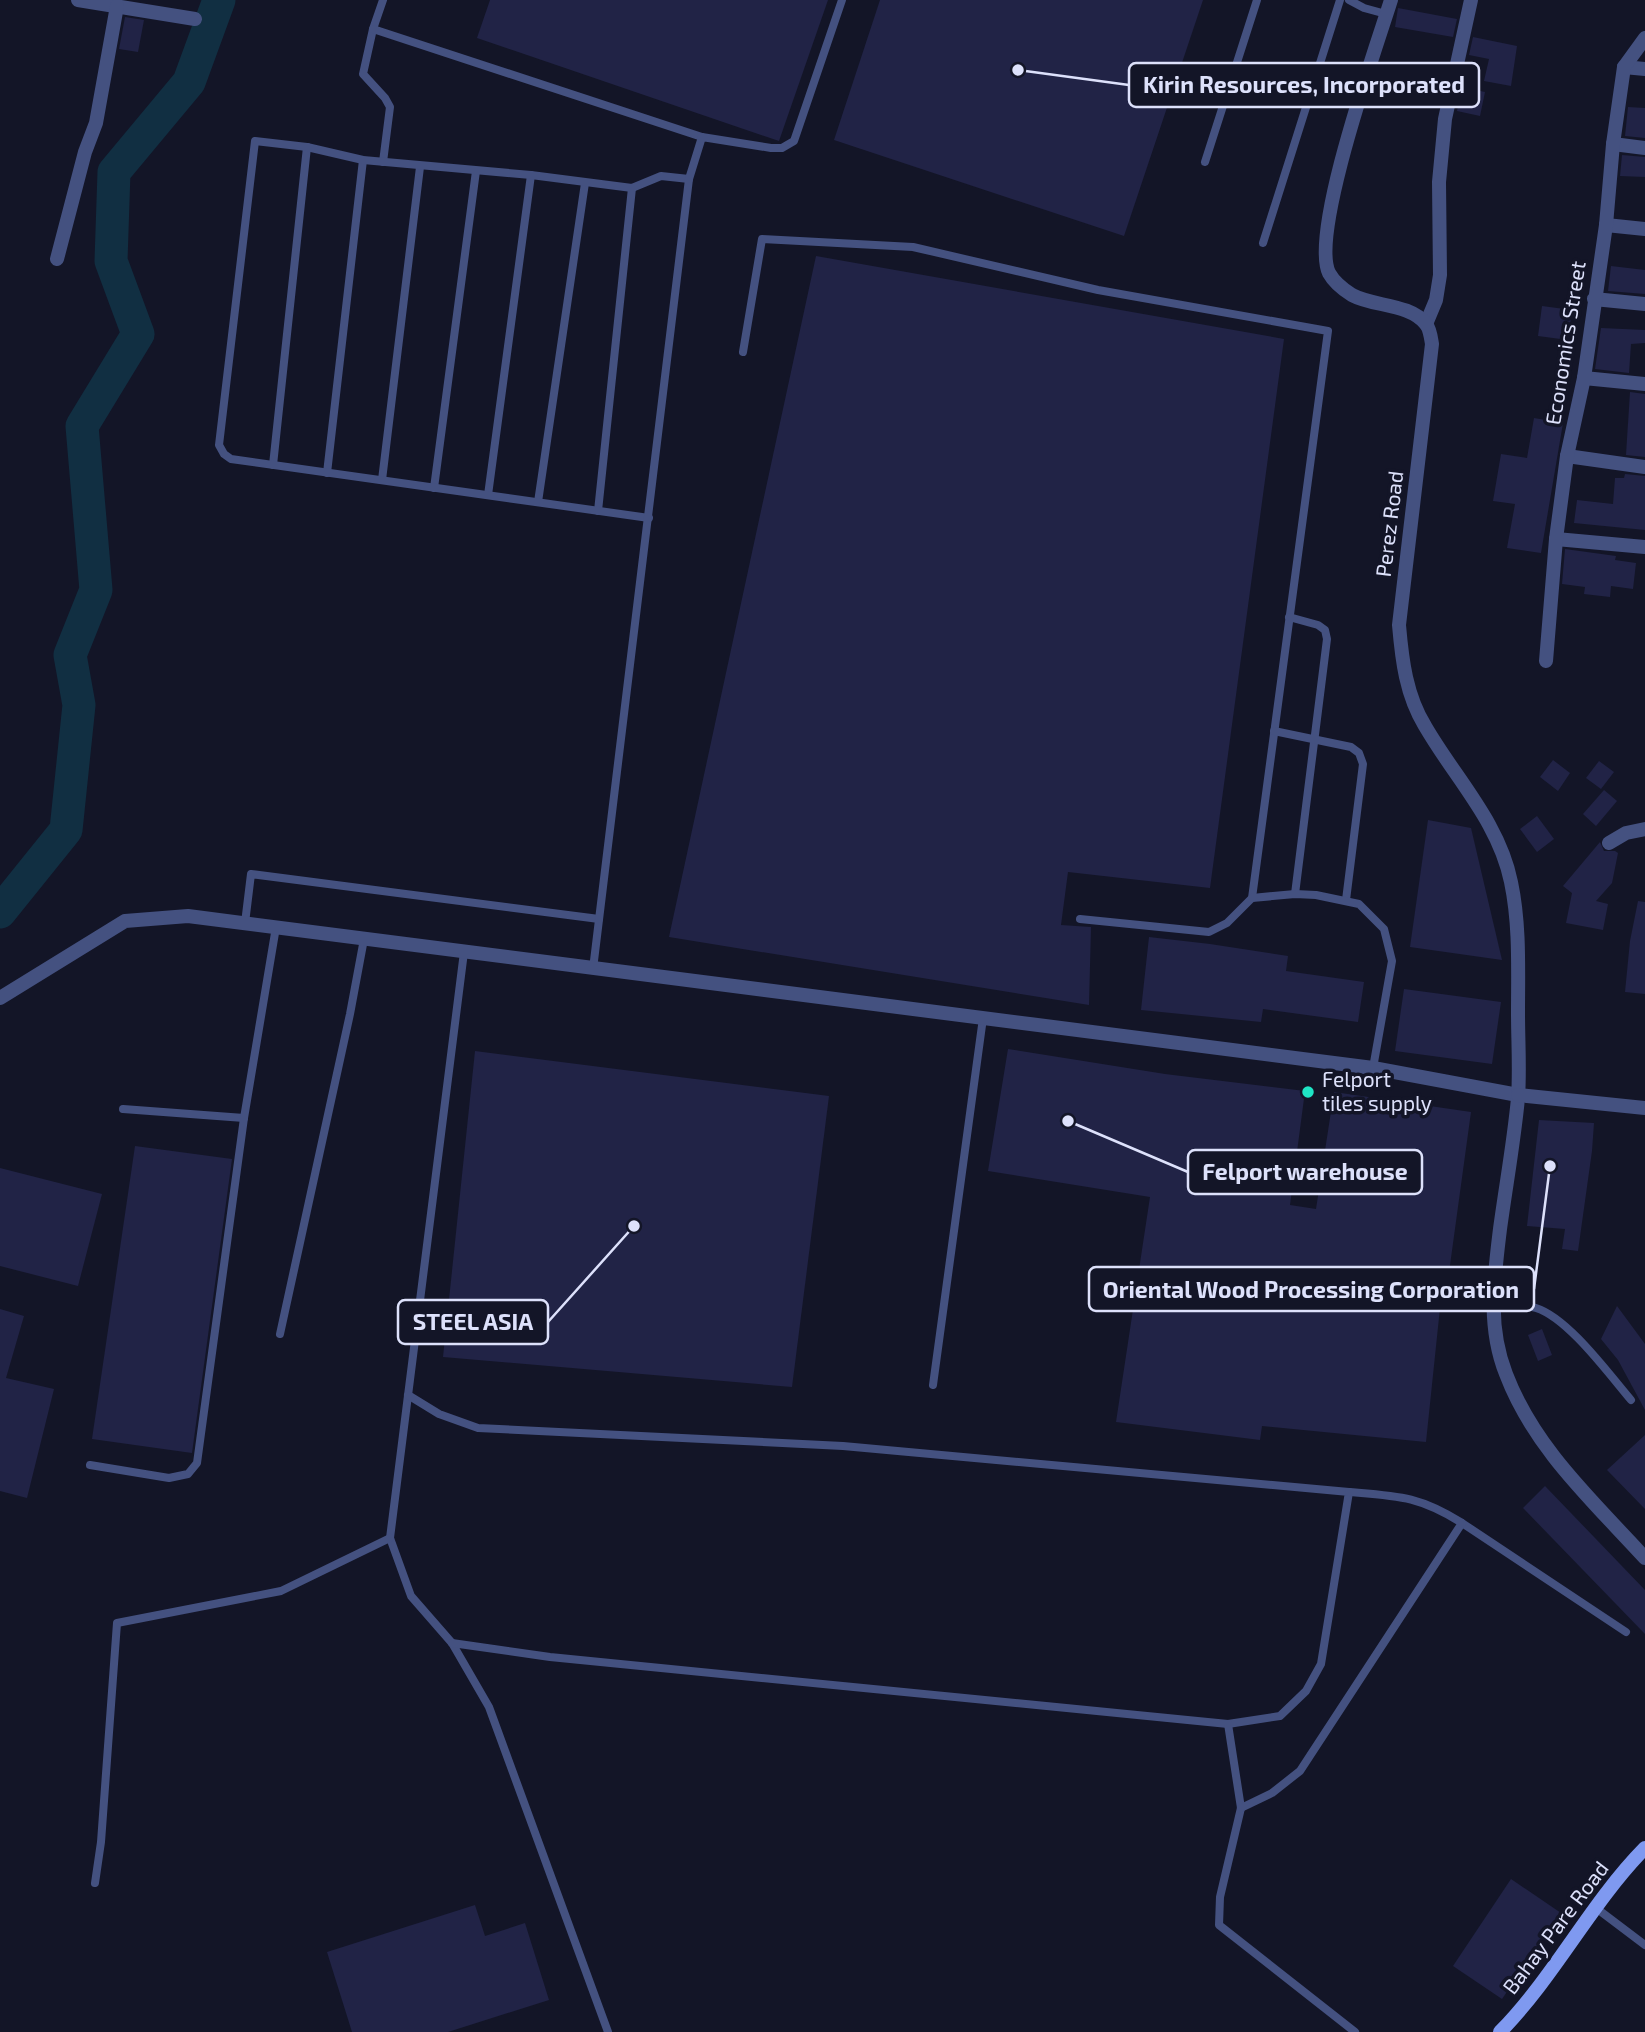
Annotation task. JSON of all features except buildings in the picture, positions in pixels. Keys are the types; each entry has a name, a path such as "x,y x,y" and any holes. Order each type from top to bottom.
{"main road":[{"name":"Bahay Pare Road","path":"1500,2032 1543,1983 1596,1908 1645,1848"}],"street":[{"path":"78,0 195,19"},
{"path":"1389,7 1333,195 1326,260 1329,272 1338,284 1352,295 1400,309 1426,324 1436,300 1440,275 1439,182 1444,130 1471,0"},
{"path":"57,259 85,152 96,123 117,6"},
{"name":"Economics Street","path":"1546,661 1556,538 1567,456 1584,378 1606,225 1613,144 1624,67 1645,38"},
{"path":"1624,67 1645,69"},
{"path":"1613,144 1645,148"},
{"path":"1606,225 1645,229"},
{"path":"1594,299 1645,304"},
{"name":"Perez Road","path":"1426,324 1432,344 1432,358 1399,625 1402,663 1411,697 1423,724 1491,826 1507,860 1517,913 1518,1095"},
{"path":"1584,378 1645,384"},
{"path":"1567,456 1645,467"},
{"path":"1556,538 1645,547"},
{"path":"1609,843 1626,833 1645,829"},
{"path":"0,998 125,921 188,916 1373,1068 1518,1095 1645,1108"},
{"path":"1518,1095 1492,1304 1505,1373 1530,1426 1559,1465 1645,1558"}],"lane":[{"path":"383,0 363,74 390,107 383,162"},
{"path":"373,29 702,137 782,148 794,141 842,0"},
{"path":"1205,162 1257,0"},
{"path":"1263,243 1340,0"},
{"path":"1349,0 1364,8 1389,7"},
{"path":"593,969 689,179 702,137"},
{"path":"649,518 231,459 219,445 255,141 307,147 363,160 419,167 531,175 632,188 661,176 689,179"},
{"path":"273,465 307,147"},
{"path":"327,473 363,160"},
{"path":"382,480 419,167"},
{"path":"434,488 476,171"},
{"path":"488,495 531,175"},
{"path":"538,502 585,183"},
{"path":"598,511 632,188"},
{"path":"743,352 762,239 913,247 1098,290 1328,331 1251,898 1227,923 1209,932 1080,919"},
{"path":"1289,617 1318,625 1325,630 1327,639 1295,894"},
{"path":"1274,731 1351,747 1359,753 1363,764 1346,900"},
{"path":"245,923 251,874 599,919"},
{"path":"1251,898 1295,894 1346,900 1359,904 1384,929 1392,961 1373,1068"},
{"path":"90,1465 169,1478 188,1475 197,1463 244,1118 276,927"},
{"path":"280,1334 364,939"},
{"path":"464,952 390,1538 411,1596 452,1643 489,1707 608,2032"},
{"path":"933,1385 983,1018"},
{"path":"123,1109 244,1118"},
{"path":"1492,1304 1534,1307 1553,1315 1582,1343 1630,1400"},
{"path":"408,1395 439,1414 478,1427 843,1446 1406,1497 1436,1507 1626,1632"},
{"path":"452,1643 550,1657 1228,1724 1280,1716 1306,1692 1321,1664 1349,1492"},
{"path":"1241,1808 1272,1793 1300,1771 1462,1523"},
{"path":"94,1883 101,1842 117,1623 281,1591 390,1538"},
{"path":"1228,1724 1241,1808 1220,1897 1219,1925 1355,2032"},
{"path":"1596,1908 1645,1945"}],"waterway":[{"path":"0,912 66,830 79,705 70,655 96,590 82,426 138,334 111,261 114,172 189,82 219,0"}],"place":[{"name":"Kirin Resources, Incorporated","path":"1018,70"},
{"name":"Felport tiles supply","path":"1308,1092"},
{"name":"Felport warehouse","path":"1068,1121"},
{"name":"Oriental Wood Processing Corporation","path":"1550,1166"},
{"name":"STEEL ASIA","path":"634,1226"}]}
